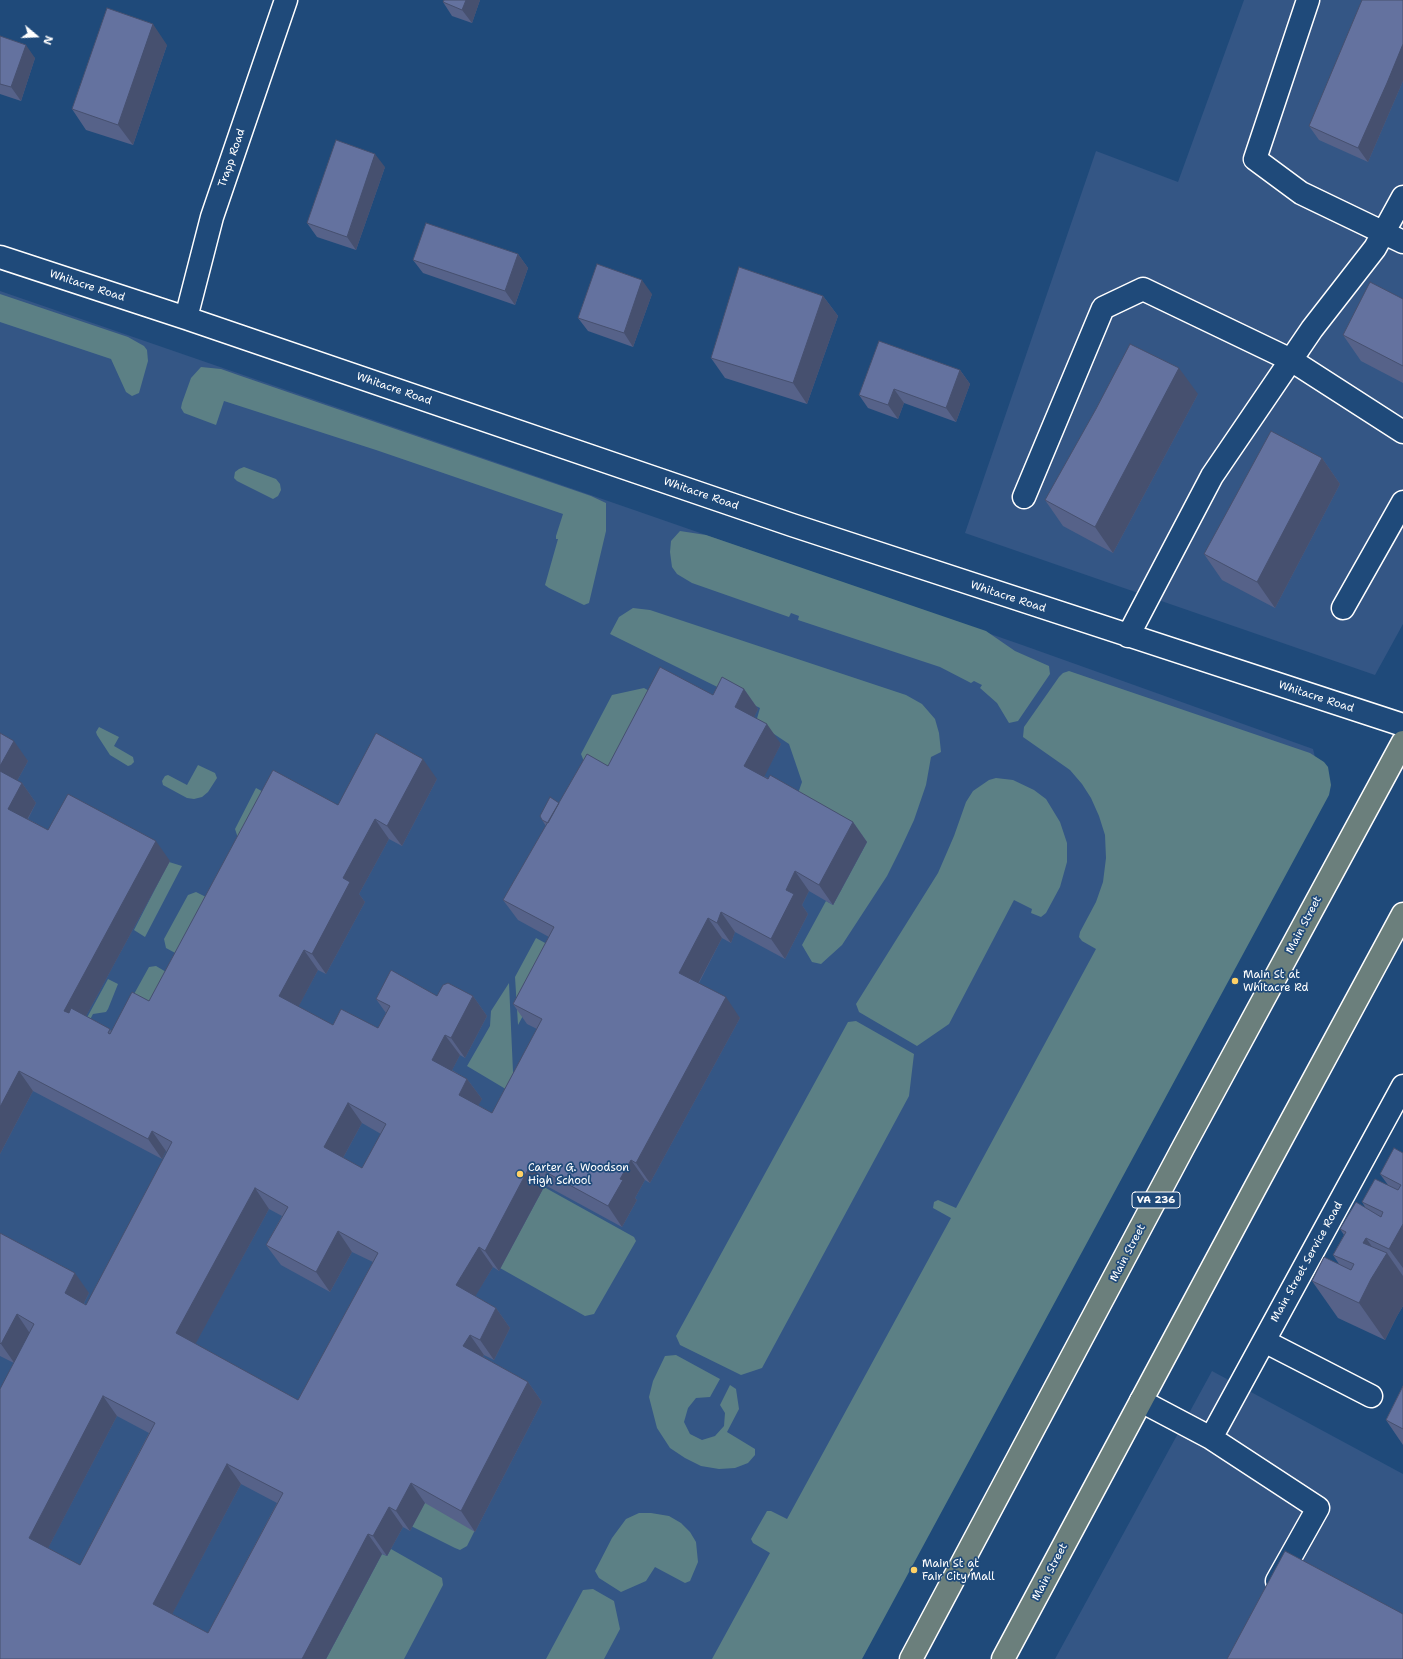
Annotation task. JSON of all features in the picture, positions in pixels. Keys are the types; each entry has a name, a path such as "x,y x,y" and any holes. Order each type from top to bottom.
{"main road":[{"name":"Main Street","path":"911,1659 1184,1146 1403,742"},
{"name":"Main Street","path":"1003,1659 1403,914"}],"street":[{"name":"Trapp Road","path":"186,318 212,217 286,0"},
{"path":"1308,0 1255,159 1301,193 1394,237"},
{"path":"1128,636 1212,476 1312,329 1375,248 1394,237 1403,197"},
{"name":"Whitacre Road","path":"0,257 186,318 792,525 1403,726"},
{"path":"1024,498 1103,308 1143,289 1291,360 1403,432"},
{"path":"1342,608 1403,502"},
{"name":"Main Street Service Road","path":"1211,1438 1264,1341 1397,1113 1403,1086"},
{"path":"1264,1341 1371,1396"},
{"path":"1141,1401 1211,1438 1318,1508 1268,1597"}],"shaded area":[{"path":"1244,0 1403,0 1403,624 1375,675 965,533 1096,151 1178,182"},
{"path":"0,291 1025,646 1313,749 1323,789 849,1659 0,1659"},
{"path":"1212,1371 1403,1474 1403,1659 1055,1659"}],"green space":[{"path":"0,294 128,337 144,346 147,350 148,361 139,393 132,396 126,392 111,359 0,322"},
{"path":"201,367 221,369 591,496 606,503 606,531 589,603 584,605 545,585 558,539 556,539 556,536 563,514 376,450 224,401 216,425 184,413 181,408 182,403 191,378"},
{"path":"244,467 276,479 280,484 281,490 278,496 273,499 237,481 234,478 235,472"},
{"path":"680,531 706,535 986,631 1015,651 1049,666 1050,674 1018,721 1009,723 997,703 980,688 982,685 974,681 971,683 940,667 798,620 799,616 791,613 789,617 692,583 677,574 672,567 670,552 671,541"},
{"path":"633,608 650,610 906,695 922,704 935,719 939,733 941,752 931,757 926,785 914,820 901,848 887,876 842,945 821,964 812,962 802,945 826,901 833,905 867,842 795,802 802,782 789,744 756,722 760,708 610,634 619,617"},
{"path":"1069,671 1310,753 1324,762 1328,767 1331,785 1329,795 862,1659 712,1659 770,1553 753,1543 751,1539 767,1511 771,1511 787,1519 951,1218 933,1208 934,1202 938,1200 956,1208 1096,949 1082,941 1079,937 1080,932 1096,902 1103,882 1106,858 1105,835 1099,816 1091,798 1070,770 1023,737 1024,727 1059,677 1063,673"},
{"path":"644,688 667,701 622,786 585,764 581,754 612,695"},
{"path":"99,727 119,737 114,746 133,757 134,762 131,765 128,766 110,755 97,735 96,732"},
{"path":"198,765 215,773 217,778 208,792 202,797 194,799 187,798 163,785 162,781 165,776 168,775 187,785"},
{"path":"996,778 1013,780 1034,790 1046,799 1060,822 1067,843 1067,862 1060,887 1046,913 1041,917 1031,913 1032,909 1014,900 949,1024 917,1046 859,1012 856,1004 938,873 954,836 966,802 973,791 989,780"},
{"path":"256,788 275,798 238,838 235,829"},
{"path":"169,862 182,866 145,937 134,930"},
{"path":"196,892 220,904 190,961 166,948 164,939 188,895"},
{"path":"536,938 558,950 518,1025 515,977"},
{"path":"156,966 178,979 113,1032 149,967"},
{"path":"108,979 118,984 108,1009 106,1012 93,1014 86,1027 83,1025"},
{"path":"509,983 514,1094 467,1066 490,1026 491,1011"},
{"path":"856,1021 914,1054 909,1096 762,1368 741,1375 680,1345 676,1336 848,1022"},
{"path":"544,1187 634,1237 636,1241 594,1314 585,1316 500,1268"},
{"path":"676,1355 720,1379 710,1397 696,1398 688,1408 684,1422 690,1434 702,1440 715,1436 724,1426 725,1413 720,1405 730,1385 736,1389 739,1409 727,1432 755,1449 755,1455 748,1463 735,1468 719,1469 701,1466 670,1448 657,1428 649,1397 653,1381 665,1356"},
{"path":"426,1500 477,1526 467,1546 460,1550 411,1526"},
{"path":"639,1513 669,1516 681,1523 690,1532 696,1542 698,1562 690,1581 685,1583 655,1567 646,1581 621,1592 599,1578 595,1571 612,1538 626,1519"},
{"path":"391,1549 442,1578 443,1585 404,1659 326,1659 382,1554 387,1556"},
{"path":"593,1589 614,1601 620,1629 604,1659 546,1659 583,1590"}],"building":[{"path":"444,0 466,0 462,10 443,2"},
{"path":"1362,0 1403,0 1403,44 1358,148 1309,126"},
{"path":"107,8 153,24 118,125 72,109"},
{"path":"0,36 26,45 11,87 0,84"},
{"path":"336,140 375,154 347,237 307,223"},
{"path":"426,223 518,254 505,291 413,260"},
{"path":"597,264 642,280 624,333 578,318"},
{"path":"739,267 823,296 793,383 711,358"},
{"path":"1370,282 1403,299 1403,366 1343,335"},
{"path":"879,341 960,370 946,408 894,389 888,405 859,395"},
{"path":"1130,344 1179,368 1095,527 1045,500 1096,409"},
{"path":"1271,431 1322,458 1257,582 1204,554"},
{"name":"Carter G. Woodson High School","path":"660,667 713,695 722,677 744,689 735,707 767,724 744,766 768,779 770,775 853,822 819,885 795,871 786,890 794,894 771,939 721,912 717,923 708,918 679,973 726,997 636,1163 631,1160 620,1179 623,1180 608,1206 531,1164 485,1251 479,1247 456,1285 496,1308 480,1340 470,1335 463,1346 528,1382 461,1511 411,1483 396,1511 389,1507 373,1536 368,1534 302,1659 0,1659 0,1389 34,1324 17,1314 1,1344 0,1343 0,1233 75,1273 65,1293 86,1305 172,1142 152,1131 148,1139 19,1071 0,1107 0,771 22,783 8,809 48,830 68,794 156,841 64,1011 69,1013 71,1008 110,1029 108,1033 110,1034 132,992 149,1001 273,770 338,805 376,733 423,759 387,826 375,819 343,878 350,882 312,954 304,950 279,996 333,1025 341,1009 378,1028 390,1006 376,999 391,970 437,996 443,985 448,983 473,996 451,1038 445,1035 432,1060 467,1079 459,1095 492,1113 542,1019 513,1004 554,927 503,900 587,754 608,766","holes":["348,1103 386,1124 362,1168 324,1147","255,1188 288,1207 266,1245 316,1272 338,1231 378,1253 298,1400 176,1333","103,1396 155,1423 80,1565 29,1538","227,1464 283,1493 208,1633 153,1604"]},
{"path":"0,733 14,741 0,766"},
{"path":"550,797 559,803 548,823 542,820 540,816"},
{"path":"1394,1148 1403,1153 1403,1224 1389,1249 1366,1238 1363,1243 1387,1253 1371,1279 1359,1303 1312,1281 1324,1257 1351,1270 1354,1264 1333,1255 1346,1232 1340,1229 1356,1202 1381,1217 1383,1212 1362,1202 1375,1179 1398,1190 1401,1185 1380,1174"},
{"path":"1403,1386 1403,1429 1386,1420"},
{"path":"1285,1551 1403,1614 1403,1659 1227,1659"}],"place":[{"name":"Main St at Whitacre Rd","path":"1235,981"},
{"name":"Carter G. Woodson High School","path":"520,1174"},
{"name":"Main St at Fair City Mall","path":"914,1570"}]}
